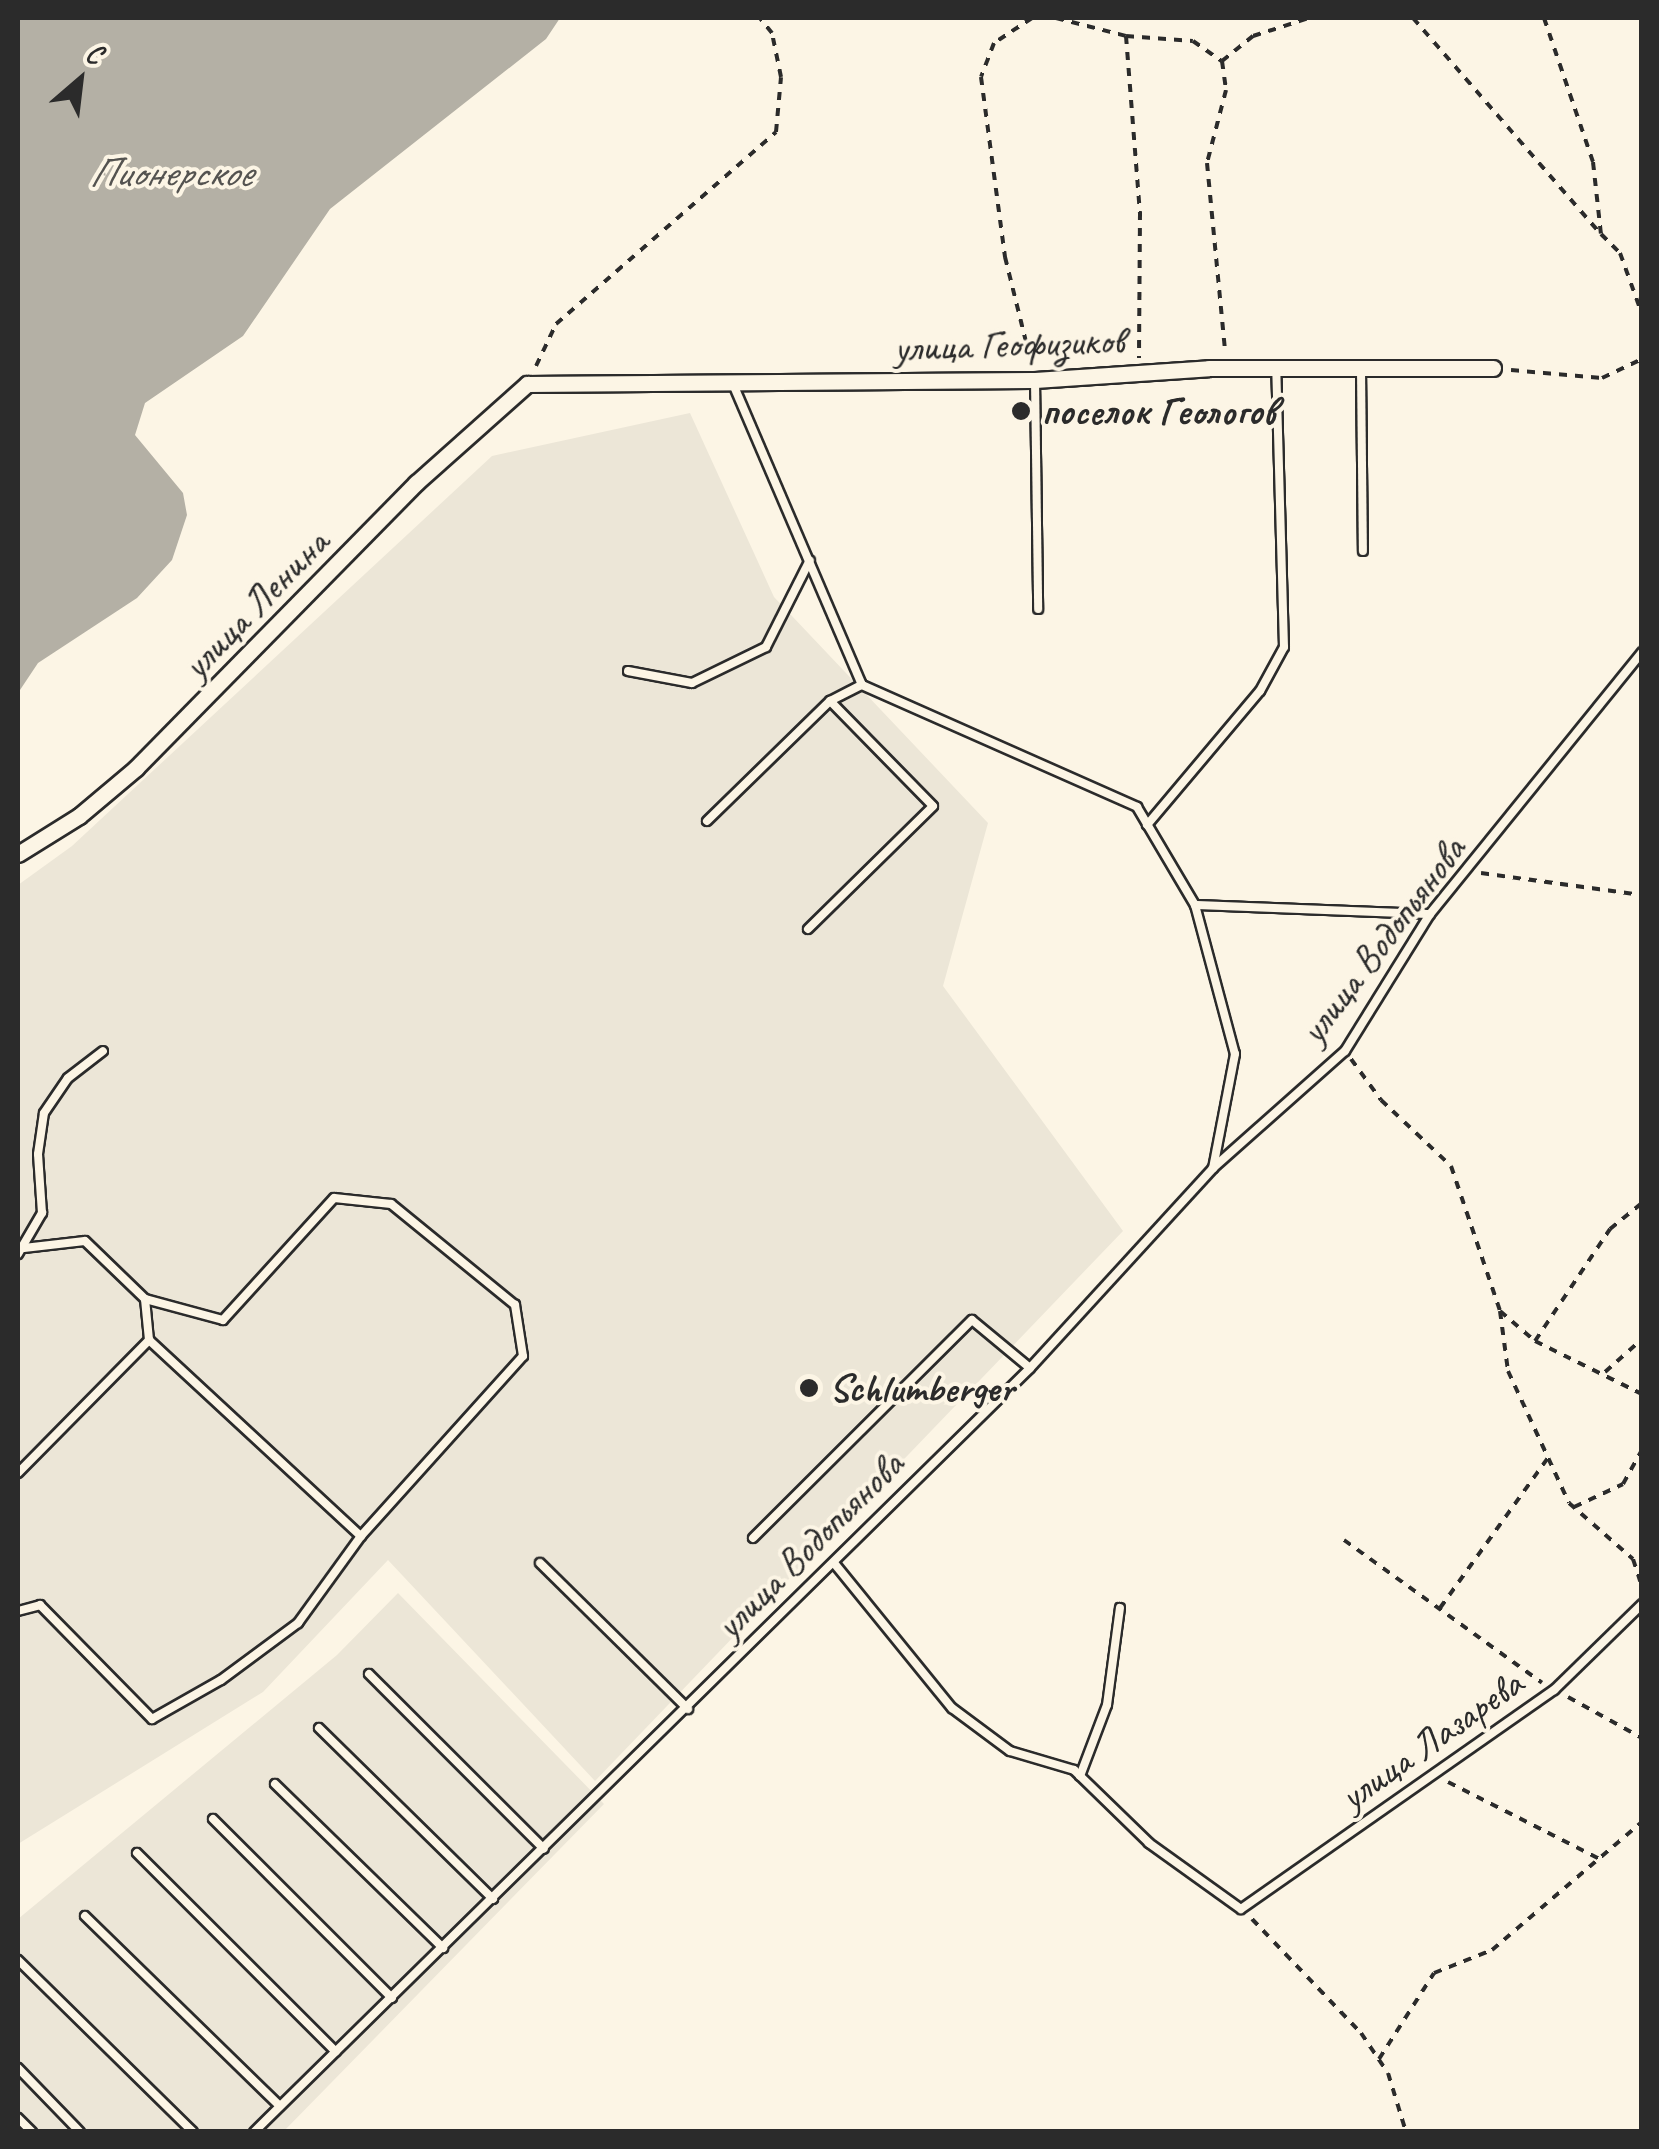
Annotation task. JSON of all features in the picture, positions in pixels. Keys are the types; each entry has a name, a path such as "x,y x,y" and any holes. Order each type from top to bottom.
{"street":[{"name":"улица Геофизиков","path":"528,384 1036,380 1226,368 1493,368"},
{"name":"улица Ленина","path":"18,854 79,816 136,768 416,483 528,384"}],"lane":[{"path":"1147,825 1260,690 1284,647 1276,369"},
{"path":"1362,369 1363,551"},
{"path":"731,380 862,685 1137,807 1195,905 1235,1054 1213,1168"},
{"path":"1036,380 1038,610"},
{"path":"628,671 692,683 766,646 810,560"},
{"name":"улица Водопьянова","path":"254,2132 688,1709 1030,1368 1213,1168 1346,1051 1430,914 1642,652"},
{"path":"707,821 830,701 862,685"},
{"path":"808,930 934,806 830,701"},
{"path":"1195,905 1430,914"},
{"path":"21,1251 42,1213 38,1154 44,1113 68,1078 103,1050"},
{"path":"18,1611 40,1605 152,1718 221,1680 298,1622 361,1536 523,1356 514,1305 391,1204 334,1198 223,1320 145,1299 85,1242 21,1251"},
{"path":"145,1299 149,1340 361,1536"},
{"path":"752,1538 972,1320 1030,1368"},
{"path":"18,1473 149,1340"},
{"path":"540,1563 688,1709"},
{"path":"834,1564 952,1708 1010,1750 1080,1776 1149,1843 1241,1909"},
{"name":"улица Лазарева","path":"1241,1909 1554,1690 1642,1604"},
{"path":"1080,1776 1107,1705 1120,1608"},
{"path":"369,1674 544,1850"},
{"path":"319,1728 493,1899"},
{"path":"275,1784 443,1948"},
{"path":"213,1819 392,1998"},
{"path":"137,1853 336,2052"},
{"path":"85,1916 280,2106"},
{"path":"18,1960 193,2132"},
{"path":"18,2068 80,2132"},
{"path":"18,2118 32,2132"}],"path":[{"path":"528,384 556,324 776,132 781,77 772,33 760,18"},
{"path":"1032,18 994,43 981,78 1006,257 1036,380"},
{"path":"1056,18 1126,36 1193,41 1222,61 1226,90 1207,163 1226,368"},
{"path":"1222,61 1253,36 1309,18"},
{"path":"1413,18 1620,253 1642,314"},
{"path":"1544,18 1593,162 1601,234"},
{"path":"1126,36 1140,212 1139,373"},
{"path":"1493,368 1602,378 1642,359"},
{"path":"1467,871 1642,895"},
{"path":"1346,1051 1380,1100 1451,1166 1500,1312 1508,1371 1574,1508 1633,1559 1642,1587"},
{"path":"1535,1341 1610,1228 1642,1203"},
{"path":"1500,1312 1535,1341 1605,1372 1642,1394"},
{"path":"1605,1372 1642,1339"},
{"path":"1574,1508 1623,1484 1642,1450"},
{"path":"1440,1608 1550,1455"},
{"path":"1344,1540 1554,1690 1642,1738"},
{"path":"1435,1775 1600,1859"},
{"path":"1379,2059 1434,1973 1492,1950 1642,1822"},
{"path":"1241,1909 1289,1952 1379,2059 1406,2132"}],"shaded area":[{"path":"690,413 774,597 988,823 943,986 1123,1231 595,1781 388,1560 263,1692 18,1844 18,885 72,846 492,456"},
{"path":"398,1593 604,1804 284,2131 18,2132 18,1919 337,1655"}],"water":[{"name":"Пионерское","path":"18,18 560,18 546,39 330,209 243,336 145,403 135,435 183,493 187,515 172,560 137,598 38,663 18,693"}],"place":[{"name":"поселок Геологов","path":"1021,411"},
{"name":"Schlumberger","path":"809,1388"}]}
